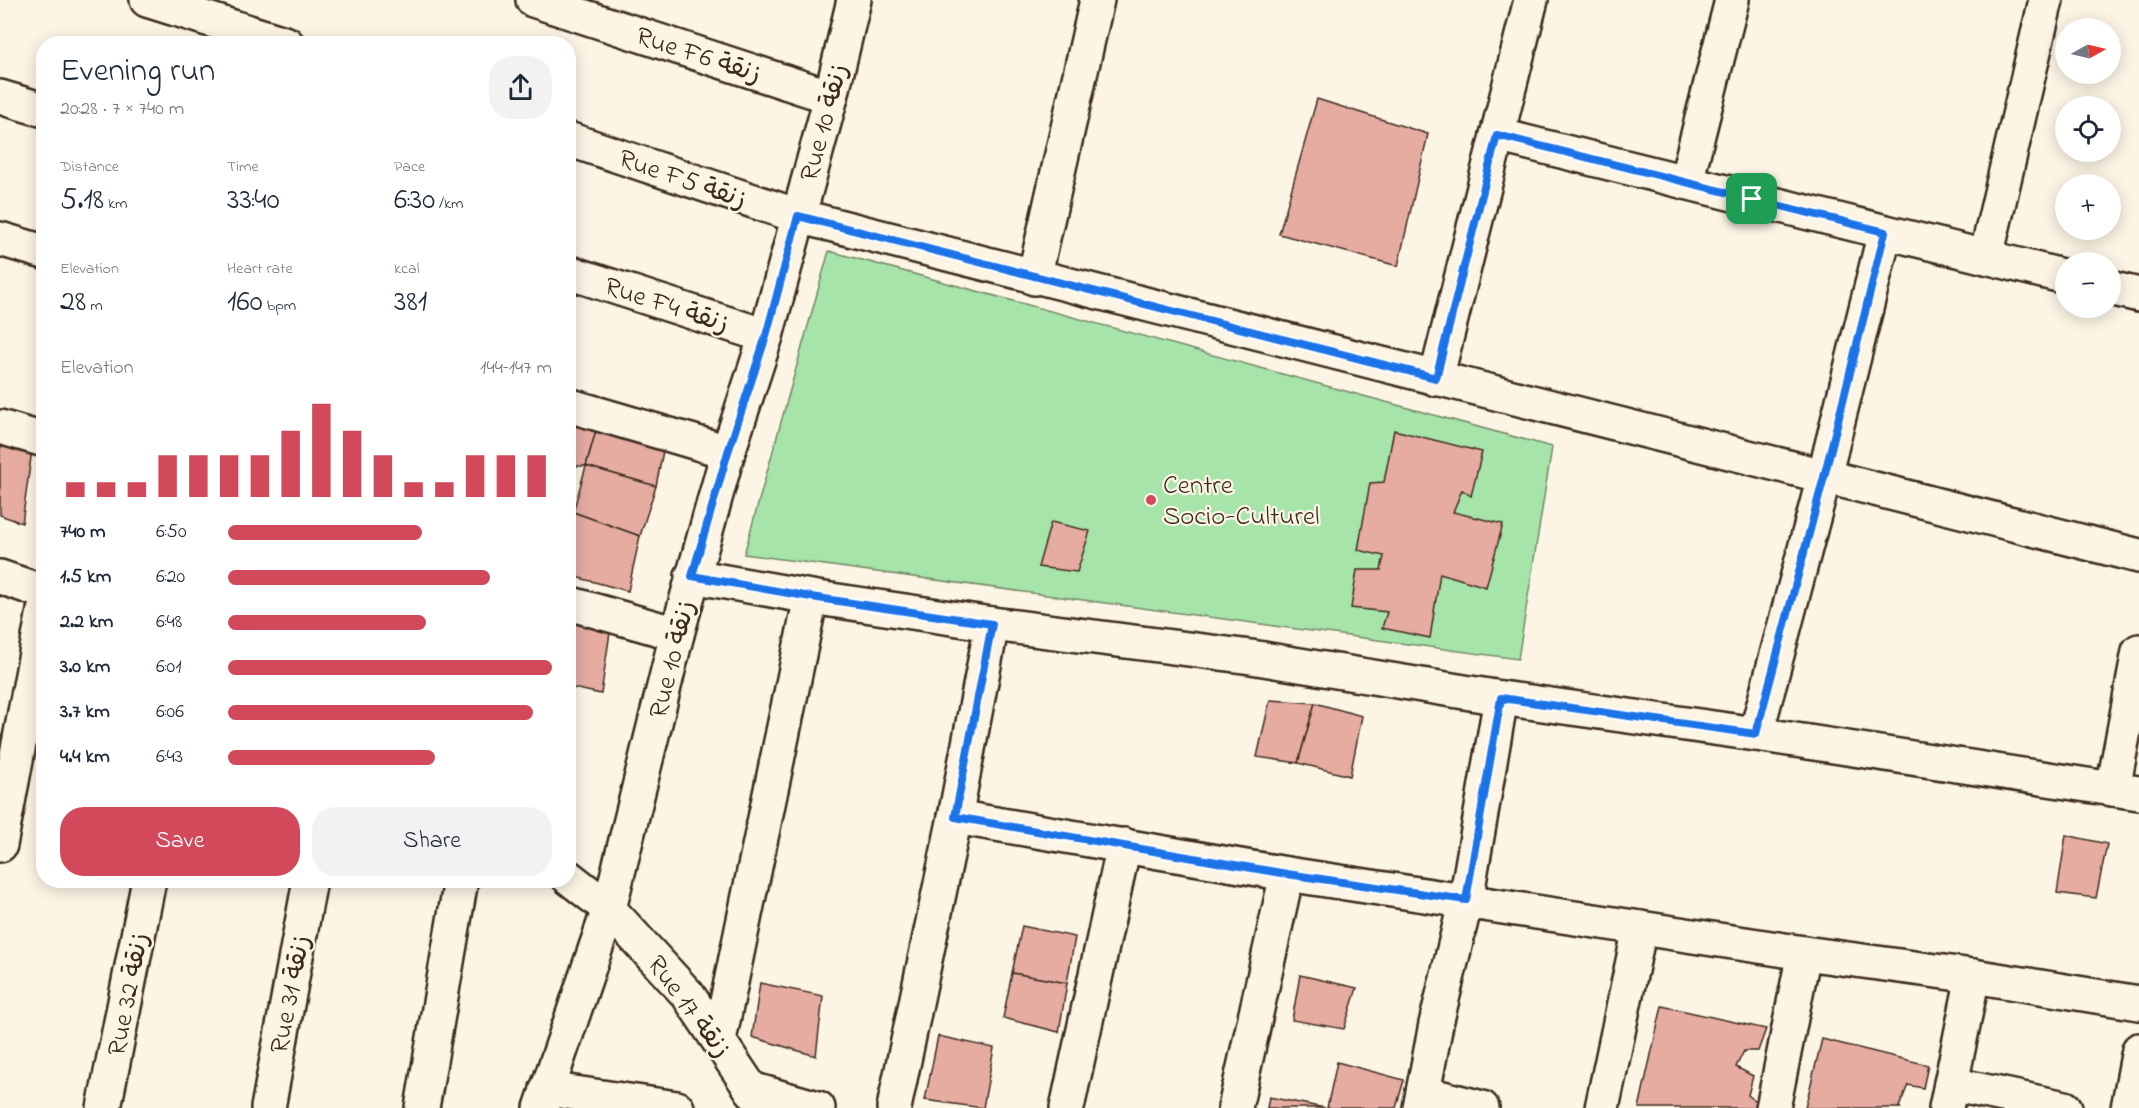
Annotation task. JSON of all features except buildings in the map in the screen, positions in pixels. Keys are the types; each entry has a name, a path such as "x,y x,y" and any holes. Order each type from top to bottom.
{"street":[{"path":"147,0 234,23 267,36"},
{"name":"Rue F6 زنقة","path":"533,0 831,97"},
{"name":"Rue 10 زنقة","path":"544,1099 609,909 692,576 728,452 766,336 831,97 854,0"},
{"path":"1034,278 1097,0"},
{"path":"1436,378 1531,0"},
{"path":"1686,182 1732,0"},
{"path":"1986,257 2046,0"},
{"path":"0,97 36,108"},
{"path":"1497,135 2055,274"},
{"name":"Rue F5 زنقة","path":"576,142 798,216 1034,278 2139,556"},
{"path":"1756,734 1824,477 1885,232"},
{"path":"0,239 36,250"},
{"name":"Rue F4 زنقة","path":"576,275 766,336"},
{"path":"2121,291 2139,296"},
{"path":"576,407 728,452"},
{"path":"0,427 36,438"},
{"path":"692,576 811,597 992,624 1251,657 1501,698 1756,734 2126,791 2139,651"},
{"path":"0,577 36,589"},
{"path":"719,1040 811,597"},
{"path":"576,605 677,634"},
{"path":"894,1108 955,817 992,624"},
{"path":"0,845 36,654"},
{"path":"1482,1108 1421,1101 1436,1024 1466,900 1501,698"},
{"path":"955,817 1287,874 1804,953 1973,976 2139,1003"},
{"path":"1067,1108 1124,845"},
{"path":"1235,1108 1287,874"},
{"name":"Rue 17 زنقة","path":"576,883 609,909 688,995 758,1099"},
{"name":"Rue 32 زنقة","path":"104,1108 147,888"},
{"name":"Rue 31 زنقة","path":"268,1108 309,888"},
{"path":"422,1108 460,888"},
{"path":"1602,1108 1640,928"},
{"path":"1773,1108 1804,953"},
{"path":"1973,976 1949,1096 2066,1108"},
{"path":"2128,1108 2139,1050"},
{"path":"544,1099 677,1108"},
{"path":"758,1099 818,1108"}],"green space":[{"name":"Centre Socio-Culturel","path":"829,251 1552,447 1518,659 744,554"}],"place":[{"name":"Centre Socio-Culturel","path":"1151,500"}],"route":[{"path":"1497,135 1752,199 1885,232 1824,477 1756,734 1501,698 1466,900 1287,874 955,817 992,624 811,597 692,576 728,452 766,336 798,216 1034,278 1436,378 1497,135"}]}
